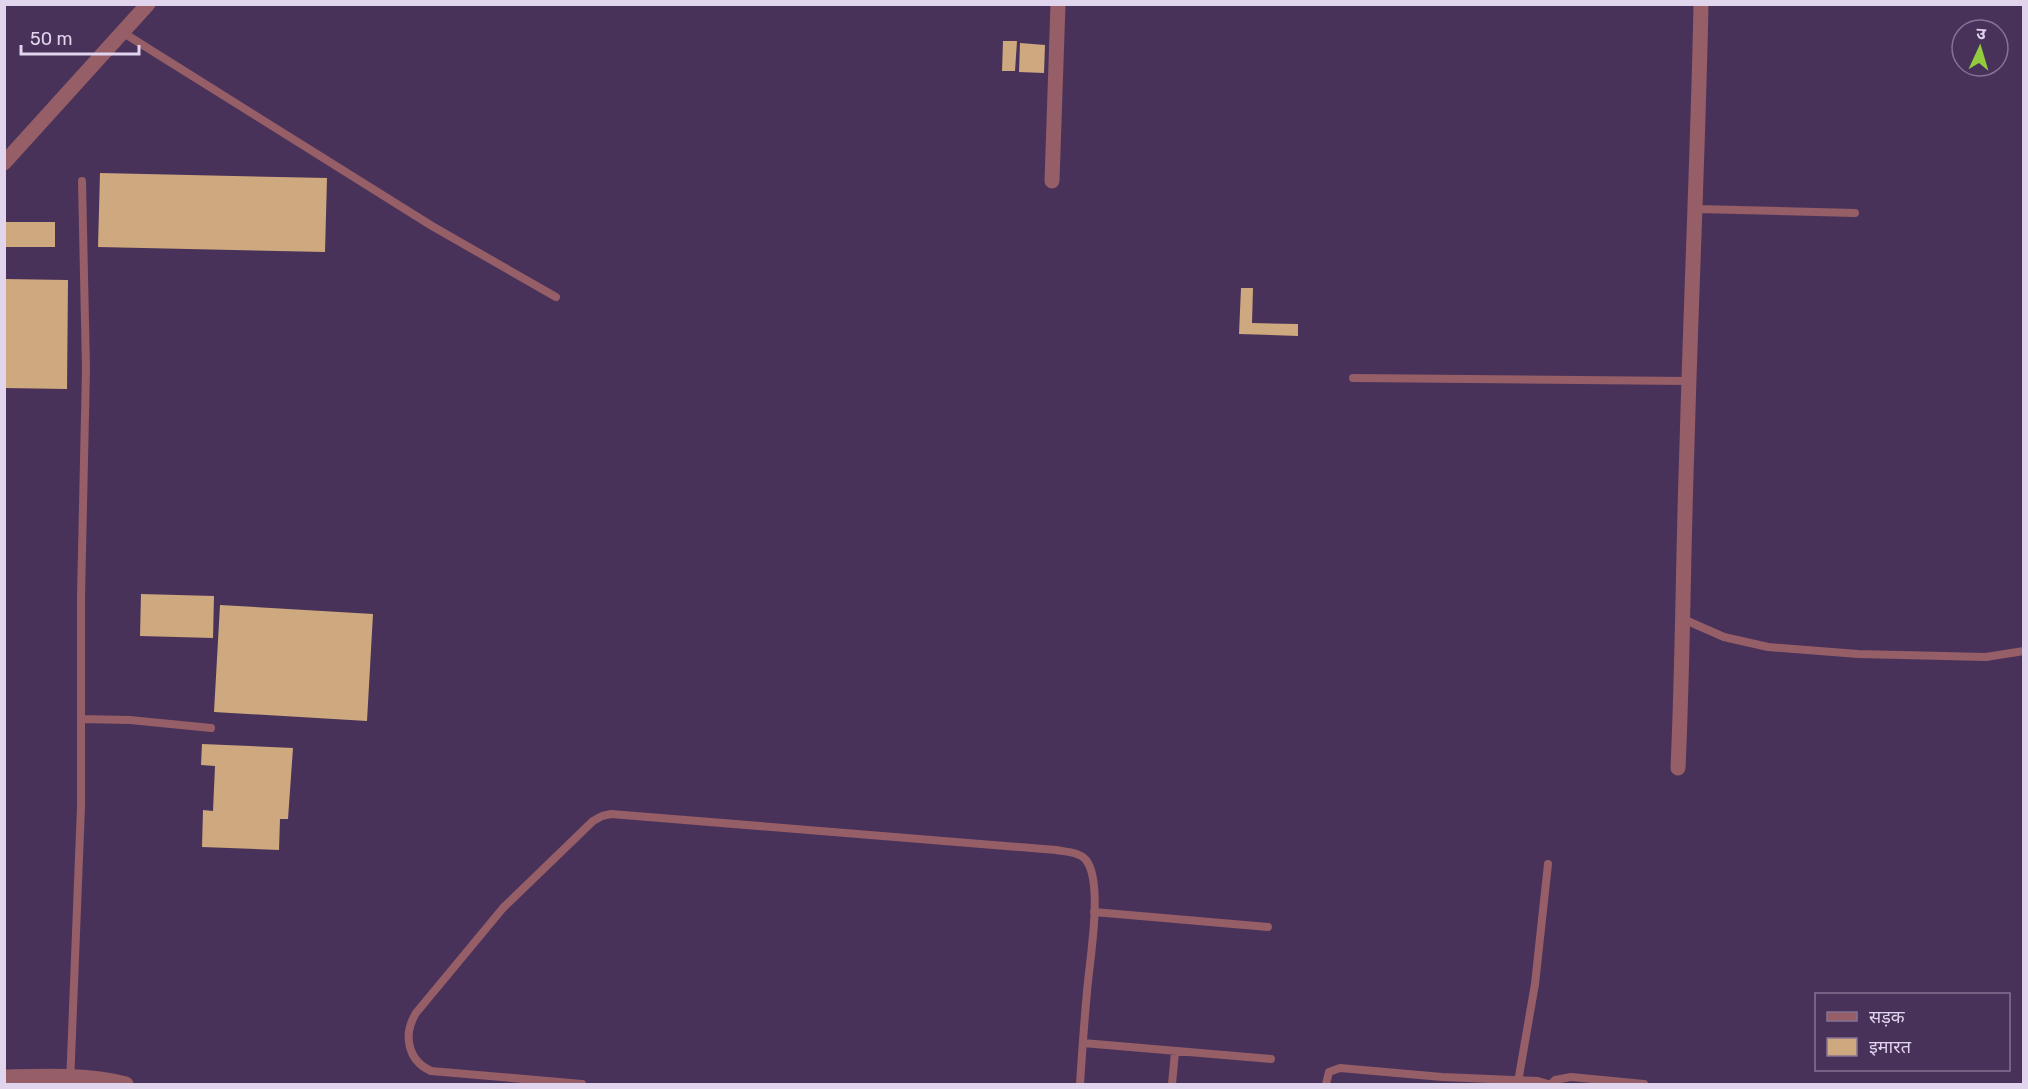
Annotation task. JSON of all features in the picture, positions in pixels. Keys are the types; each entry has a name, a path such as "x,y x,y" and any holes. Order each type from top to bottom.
{"street":[{"path":"4,163 148,4"},
{"path":"1052,181 1058,4"},
{"path":"1678,768 1701,4"},
{"path":"4,1077 70,1080 103,1078 126,1084"}],"lane":[{"path":"122,32 432,226 556,297"},
{"path":"70,1080 81,807 81,597 86,369 82,181"},
{"path":"1696,209 1855,213"},
{"path":"1353,378 1689,381"},
{"path":"1683,619 1724,637 1768,647 1858,654 1986,657 2024,651"},
{"path":"81,720 130,720 211,728"},
{"path":"582,1084 431,1071 419,1063 412,1053 408,1035 409,1027 416,1013 496,916 593,821 602,816 632,815 1074,853 1085,858 1094,880 1094,912 1080,1084"},
{"path":"1518,1082 1535,984 1548,864"},
{"path":"1094,912 1268,927"},
{"path":"1083,1043 1271,1059"},
{"path":"1172,1084 1175,1052"},
{"path":"1326,1084 1329,1072 1340,1068 1518,1082 1538,1081 1550,1084 1555,1080 1571,1077 1644,1084"}],"building":[{"path":"1003,41 1017,41 1015,71 1002,71"},
{"path":"1020,43 1045,45 1044,73 1019,72"},
{"path":"100,173 327,178 325,252 98,247"},
{"path":"4,222 55,222 55,247 4,247"},
{"path":"4,279 68,280 67,389 4,388"},
{"path":"1241,288 1253,288 1252,323 1298,324 1298,336 1239,334"},
{"path":"141,594 214,596 213,638 140,636"},
{"path":"220,605 373,614 367,721 214,712"},
{"path":"202,744 293,748 288,819 280,819 279,850 202,847 203,810 213,811 215,766 201,765"}]}
